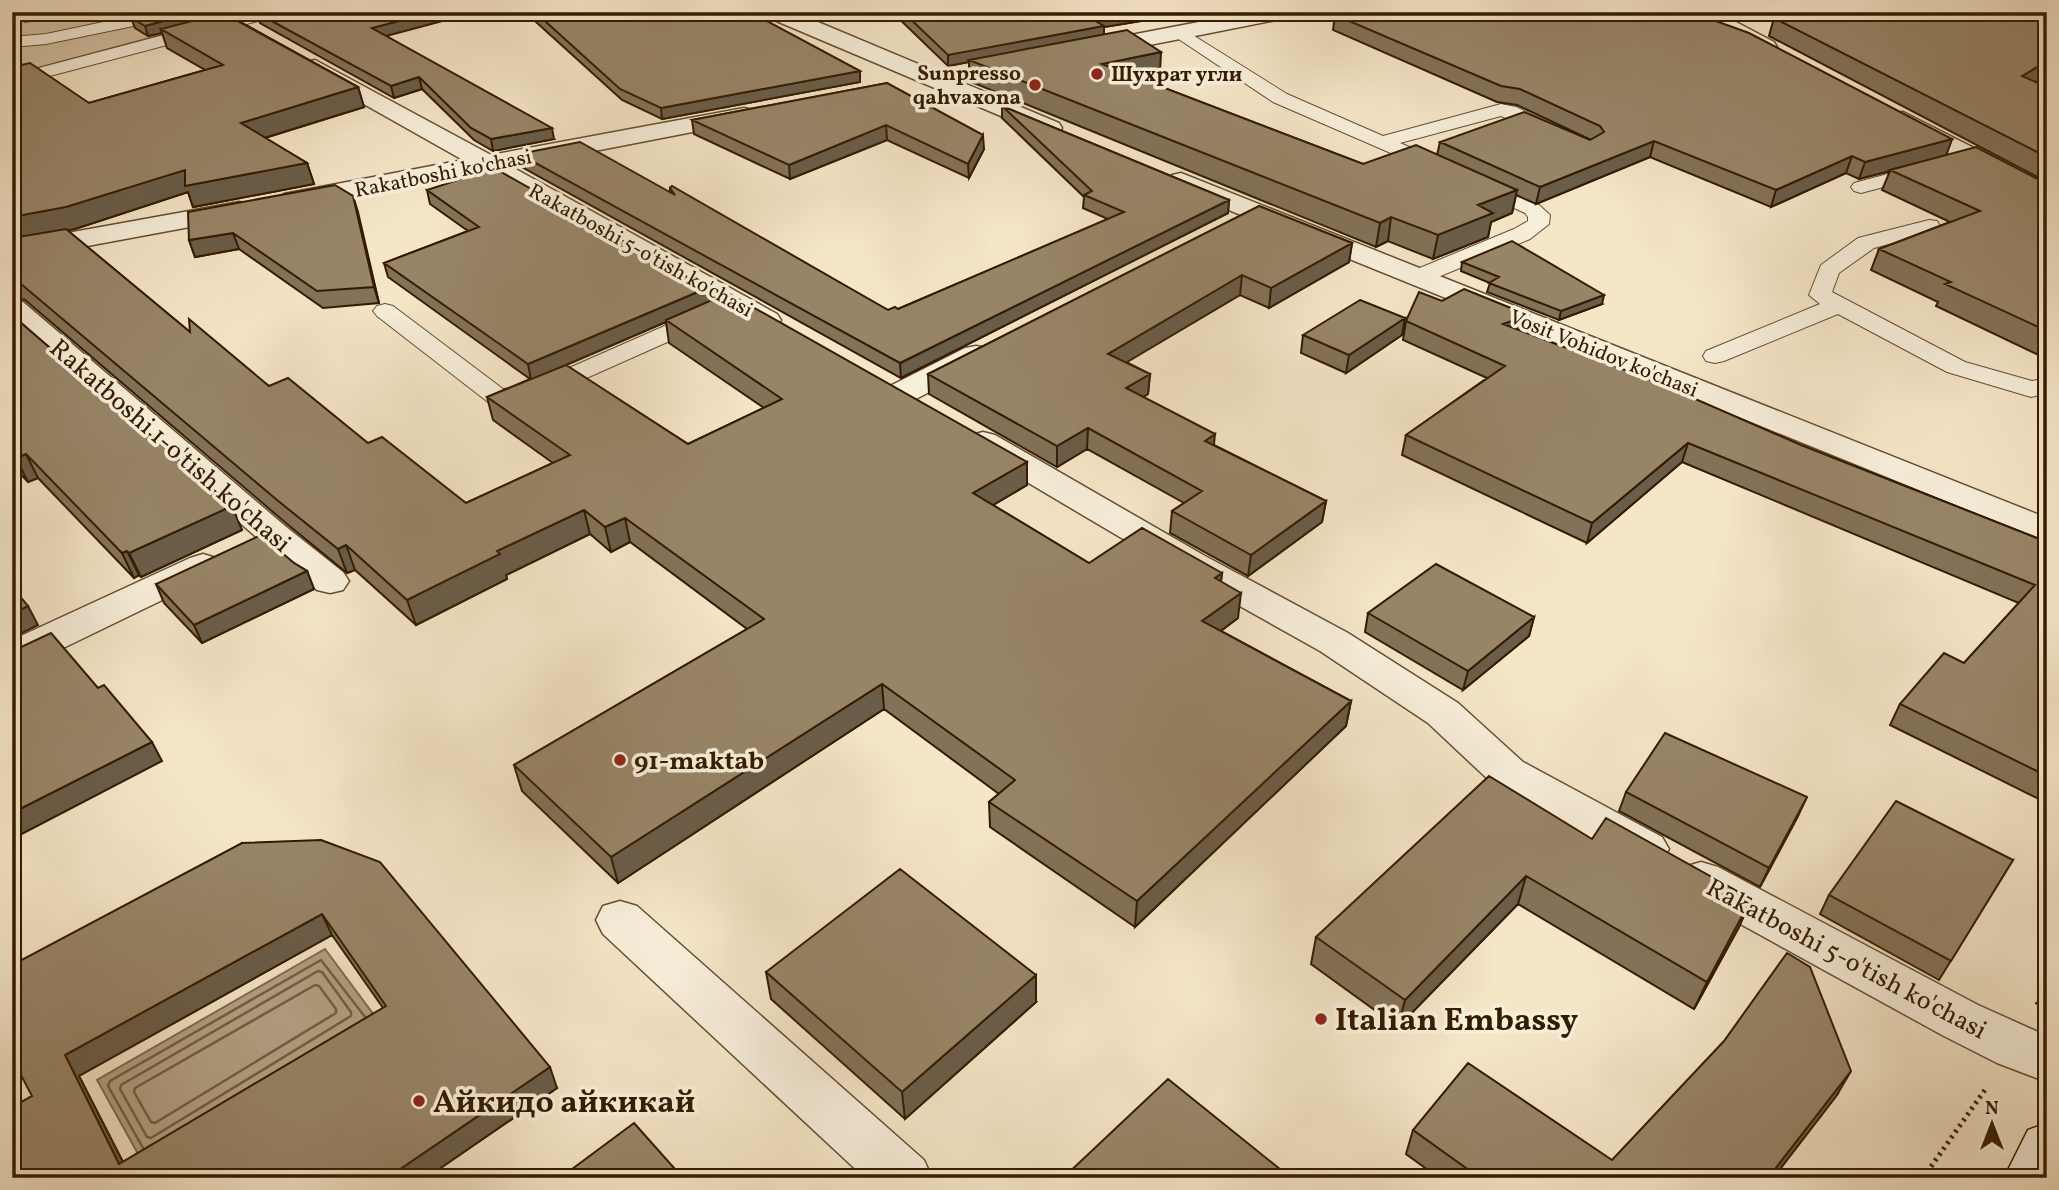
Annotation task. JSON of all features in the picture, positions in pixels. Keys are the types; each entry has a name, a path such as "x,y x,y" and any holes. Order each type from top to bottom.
{"street":[{"path":"775,12 1074,137"},
{"path":"1063,55 1286,12"},
{"path":"1700,12 1784,56"},
{"name":"Rakatboshi 5-o'tish ko'chasi","path":"237,23 276,35 487,165 793,335"},
{"path":"892,87 971,72"},
{"path":"1879,107 2047,196"},
{"name":"Rakatboshi ko'chasi","path":"12,252 770,110"},
{"name":"Vosit Vohidov ko'chasi","path":"1152,169 2047,531"},
{"path":"1219,230 1256,212"},
{"name":"Rakatboshi 1-o'tish ko'chasi","path":"12,308 272,534 330,581"},
{"name":"Rakatboshi 5-o'tish ko'chasi","path":"998,344 888,388 1192,564 1334,642 1443,713 1508,773 1841,957 1960,1020 2015,1047 2047,1059"},
{"path":"12,656 272,534"},
{"path":"620,920 904,1178"},
{"path":"2032,1178 2047,1148"}],"lane":[{"path":"12,42 46,39 177,12"},
{"path":"12,81 237,23"},
{"path":"1181,32 1280,98 1539,215 1538,224 1522,234 1418,277"},
{"path":"1381,142 1501,110 1509,111 1576,142"},
{"path":"1861,187 1975,157"},
{"path":"1929,226 1866,243 1829,270 1820,295 1956,367 2031,389 2047,385"},
{"path":"385,311 496,397 516,397 536,392 640,347 734,302"},
{"path":"1715,356 1839,305"}],"shaded area":[{"path":"12,12 247,12 12,75"}],"water":[{"path":"325,949 377,1019 142,1161 97,1080"}],"building":[{"path":"158,12 196,12 145,26 131,18"},
{"path":"433,12 372,28 552,128 491,139 471,128 419,77 391,86 257,13"},
{"path":"535,12 621,12 626,15 638,12 750,12 860,71 661,108 620,89"},
{"path":"903,12 1133,12 1092,19 1104,26 948,55"},
{"path":"1346,12 1691,12 1749,33 1952,139 1865,162 1852,156 1776,190 1654,141 1540,187 1440,142 1524,112 1590,140 1604,132 1600,126 1520,89 1501,86 1335,15"},
{"path":"1787,12 2047,12 2047,61 2022,76 2047,87 2047,157 1774,18"},
{"path":"223,13 358,87 241,123 307,163 185,186 185,170 66,207 12,217 12,67 30,63 89,103 223,65 161,29"},
{"path":"1127,30 1161,52 1102,64 1363,164 1416,145 1517,190 1478,205 1493,213 1438,235 1391,217 1380,223 969,60"},
{"path":"887,83 983,135 968,164 886,125 789,165 692,120"},
{"path":"1002,106 1229,200 900,363 519,154 580,142 675,195 670,188 672,186 888,310 895,307 898,309 1124,212 1084,195 1092,191"},
{"path":"1976,147 2047,184 2047,331 1945,284 1951,282 1879,249 1980,211 1890,170"},
{"path":"494,168 707,288 528,364 384,263 479,227 427,190"},
{"path":"335,185 353,196 374,287 317,291 233,233 189,240 188,212"},
{"path":"1259,206 1352,243 1271,288 1242,275 1108,354 1150,374 1126,388 1215,434 1205,441 1326,501 1251,555 1172,511 1202,491 1088,428 1057,446 928,374"},
{"path":"66,229 190,332 189,319 269,386 288,378 368,443 382,437 466,503 570,455 487,397 566,365 688,444 782,399 666,320 728,293 1027,462 973,493 1089,563 1142,528 1222,573 1215,578 1241,593 1202,621 1351,701 1137,901 989,802 1015,780 882,684 611,857 514,765 764,619 625,518 605,527 584,510 497,551 500,554 407,600 346,545 338,549 277,500 12,277 12,238"},
{"path":"1512,241 1604,295 1561,311 1489,283 1499,277 1462,262"},
{"path":"1464,289 1528,315 1503,324 1654,381 1801,445 2047,542 2047,776 1900,704 1944,653 1964,663 2035,585 1688,443 1592,523 1406,435 1505,366 1406,321 1419,292 1442,301"},
{"path":"1360,300 1405,318 1349,355 1303,335"},
{"path":"12,315 232,506 129,553 122,553 26,454 16,458 12,454"},
{"path":"261,535 307,571 194,625 156,584"},
{"path":"1436,564 1534,617 1468,671 1368,613"},
{"path":"12,587 28,606 12,614"},
{"path":"51,633 98,688 104,685 152,742 12,813 12,650"},
{"path":"1665,733 1807,797 1769,868 1626,792"},
{"path":"1489,776 1592,839 1606,818 1751,899 1707,982 1526,876 1405,1000 1316,937"},
{"path":"1896,801 2013,860 1951,961 1829,895"},
{"path":"321,840 380,862 550,1067 387,1178 12,1178 12,1107 32,1096 12,1058 12,965 242,843","holes":["322,914 386,1006 119,1164 65,1055"]},
{"path":"900,869 1036,975 902,1092 766,972"},
{"path":"1787,953 1810,967 1851,1071 1768,1178 1480,1178 1413,1130 1468,1063 1612,1160 1724,1041"},
{"path":"1168,1079 1291,1178 1064,1177"},
{"path":"634,1123 683,1178 560,1178"}],"place":[{"name":"Шухрат угли","path":"1097,74"},
{"name":"Sunpresso qahvaxona","path":"1035,85"},
{"name":"91-maktab","path":"620,760"},
{"name":"Italian Embassy","path":"1321,1019"},
{"name":"Айкидо айкикай","path":"419,1101"}]}
